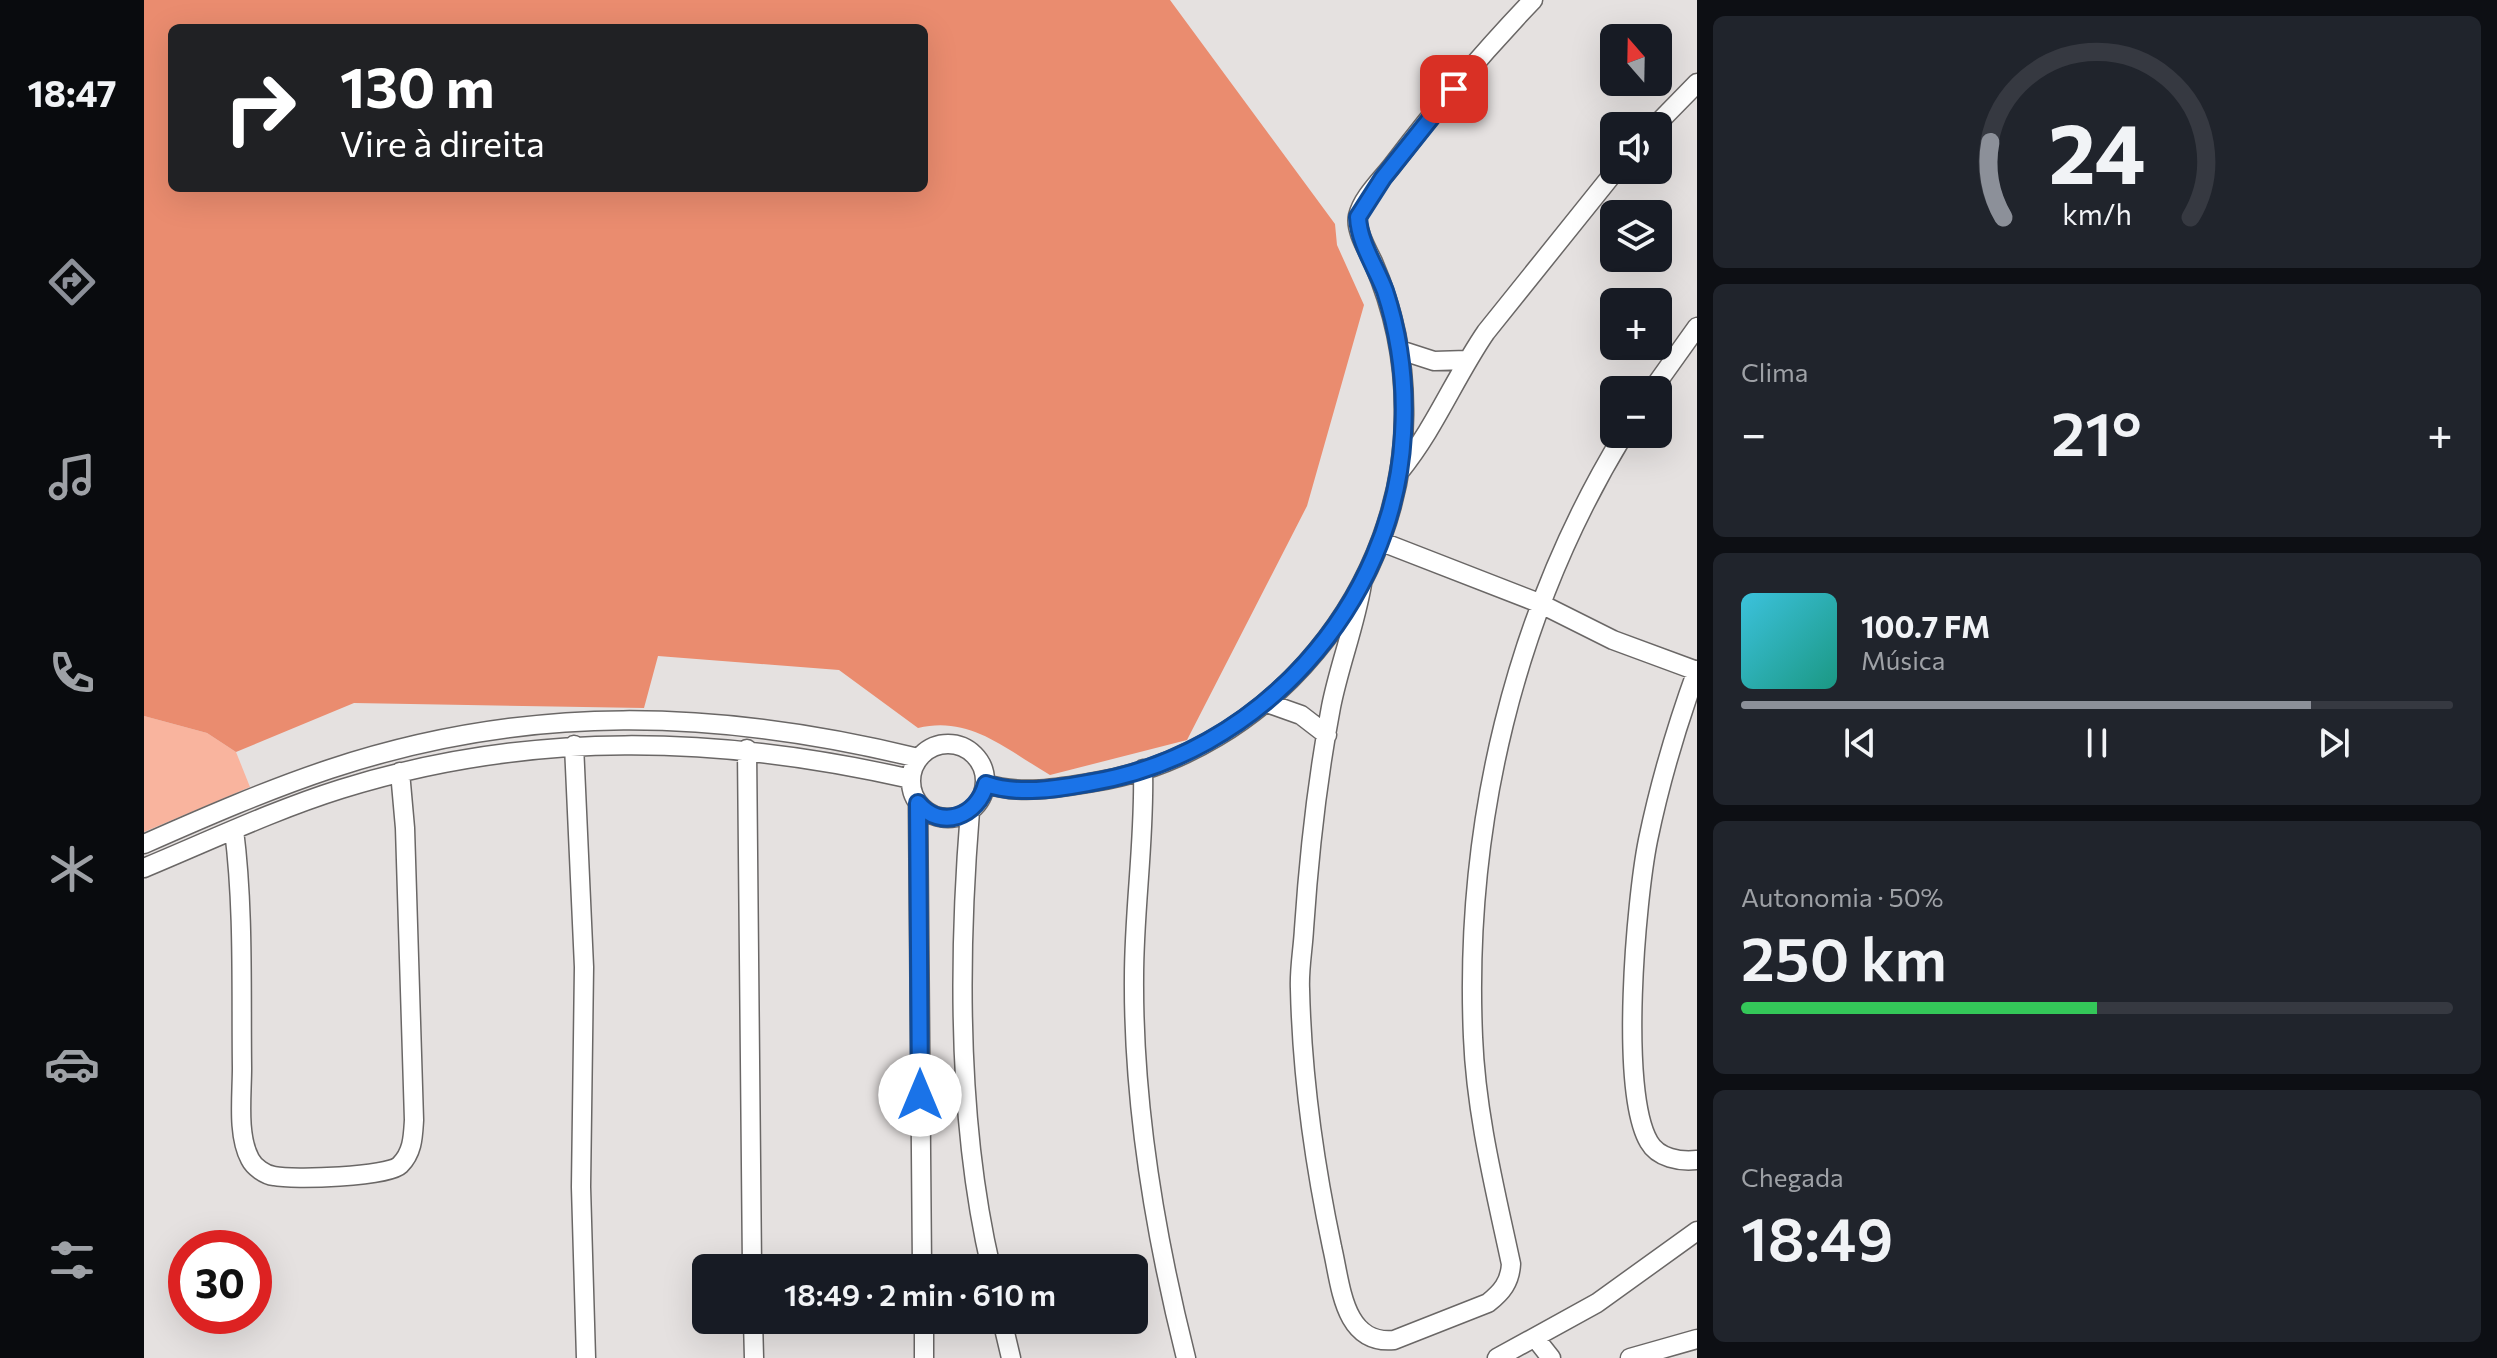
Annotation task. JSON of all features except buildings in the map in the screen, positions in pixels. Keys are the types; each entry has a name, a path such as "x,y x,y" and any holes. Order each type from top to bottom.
{"street":[{"path":"986,784 1023,789 1110,780 1195,749 1267,703 1313,655 1362,584 1382,542 1400,471 1404,409 1400,350 1384,291 1360,232 1358,217 1365,203 1422,127 1533,0"},
{"path":"1669,112 1697,83"},
{"path":"1400,471 1425,439 1467,360 1527,278 1604,184"},
{"path":"1662,376 1697,327"},
{"path":"1400,350 1434,361 1467,360"},
{"path":"1362,584 1327,735 1307,878 1300,987 1305,1080 1317,1173 1350,1316 1362,1334 1381,1342 1394,1340 1488,1303 1499,1294 1510,1275 1511,1264 1479,1100 1473,1039 1472,937 1487,804 1507,707 1539,603 1583,509 1616,448"},
{"path":"1382,542 1398,551 1539,603 1613,640 1697,671 1674,736 1648,840 1636,942 1633,1059 1640,1117 1650,1144 1658,1153 1678,1160 1697,1160"},
{"path":"1267,703 1301,715 1327,735"},
{"path":"144,844 282,785 333,768 394,750 499,729 616,719 709,722 815,736 918,758"},
{"path":"574,745 584,967 581,1187 586,1358"},
{"path":"144,868 327,794 400,772 501,753 574,745 747,749 911,779"},
{"path":"918,803 927,812 944,818 970,811 978,804 986,784 980,760 962,746 938,745 918,758 911,779 918,803 922,1254"},
{"path":"747,749 752,1254"},
{"path":"1143,769 1134,979 1139,1076 1148,1168 1162,1252 1186,1358"},
{"path":"234,830 240,876 243,1117 248,1156 259,1169 273,1176 366,1175 390,1171 398,1167 412,1146 414,1120 405,828 400,772"},
{"path":"970,811 963,977 965,1053 969,1137 988,1254"},
{"path":"1497,1358 1536,1339 1633,1280 1697,1231"},
{"path":"753,1334 754,1358"},
{"path":"924,1334 924,1358"},
{"path":"1005,1334 1011,1358"},
{"path":"1536,1339 1551,1358"},
{"path":"1630,1358 1697,1339"}],"shaded area":[{"path":"144,0 1170,0 1335,224 1337,245 1364,305 1307,506 1187,740 1050,775 987,737 971,731 955,726 918,728 839,670 658,656 644,708 354,703 236,752 207,733 144,716"},
{"path":"144,716 207,733 236,752 250,787 144,832"}],"route":[{"path":"920,1095 918,803 935,816 953,818 978,804 986,784 1023,789 1110,780 1195,749 1267,703 1294,677 1362,584 1382,542 1396,494 1404,409 1400,350 1393,319 1360,232 1358,217 1383,178 1454,89"}]}
